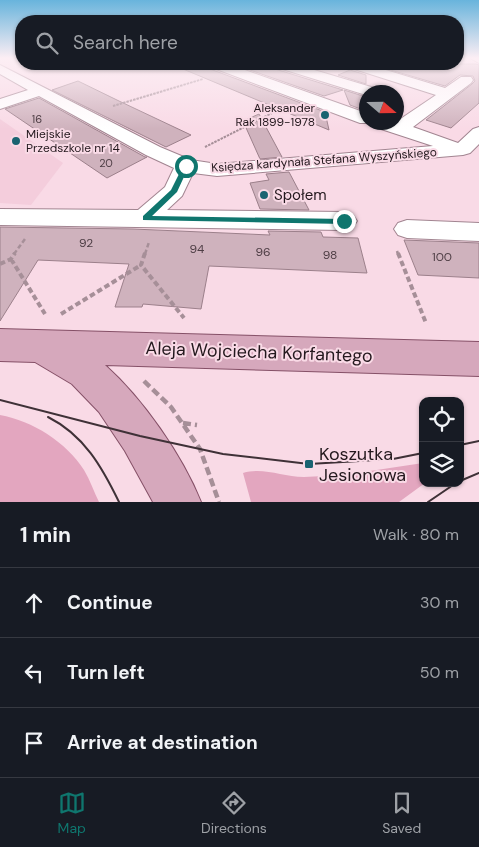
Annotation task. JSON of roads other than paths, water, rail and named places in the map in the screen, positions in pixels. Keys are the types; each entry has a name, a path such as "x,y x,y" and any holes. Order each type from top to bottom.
{"main road":[{"name":"Aleja Wojciecha Korfantego","path":"0,345 42,330 479,359"},
{"path":"42,330 113,398 140,436 178,502"}],"street":[{"name":"Księdza kardynała Stefana Wyszyńskiego","path":"28,81 40,91 153,151 193,158 217,170 471,153"},
{"path":"264,81 359,116"},
{"path":"338,81 359,88"},
{"path":"409,81 446,93"},
{"path":"404,126 446,93 472,82"},
{"path":"0,104 40,91"},
{"path":"403,130 471,153 479,133"},
{"path":"151,219 174,191 193,158"},
{"path":"0,217 344,221"},
{"path":"402,239 479,232"}],"tram line":[{"path":"0,400 140,436 223,454 309,464 393,459 419,454"},
{"path":"48,417 72,433 91,453 106,476 119,502"},
{"path":"464,444 479,441"},
{"path":"464,479 479,473"},
{"path":"428,502 450,487"}],"place":[{"name":"Aleksander Rak 1899-1978","path":"325,115"},
{"name":"Miejskie Przedszkole nr 14","path":"16,141"},
{"name":"Społem","path":"264,195"},
{"name":"Koszutka Jesionowa","path":"309,464"}]}
